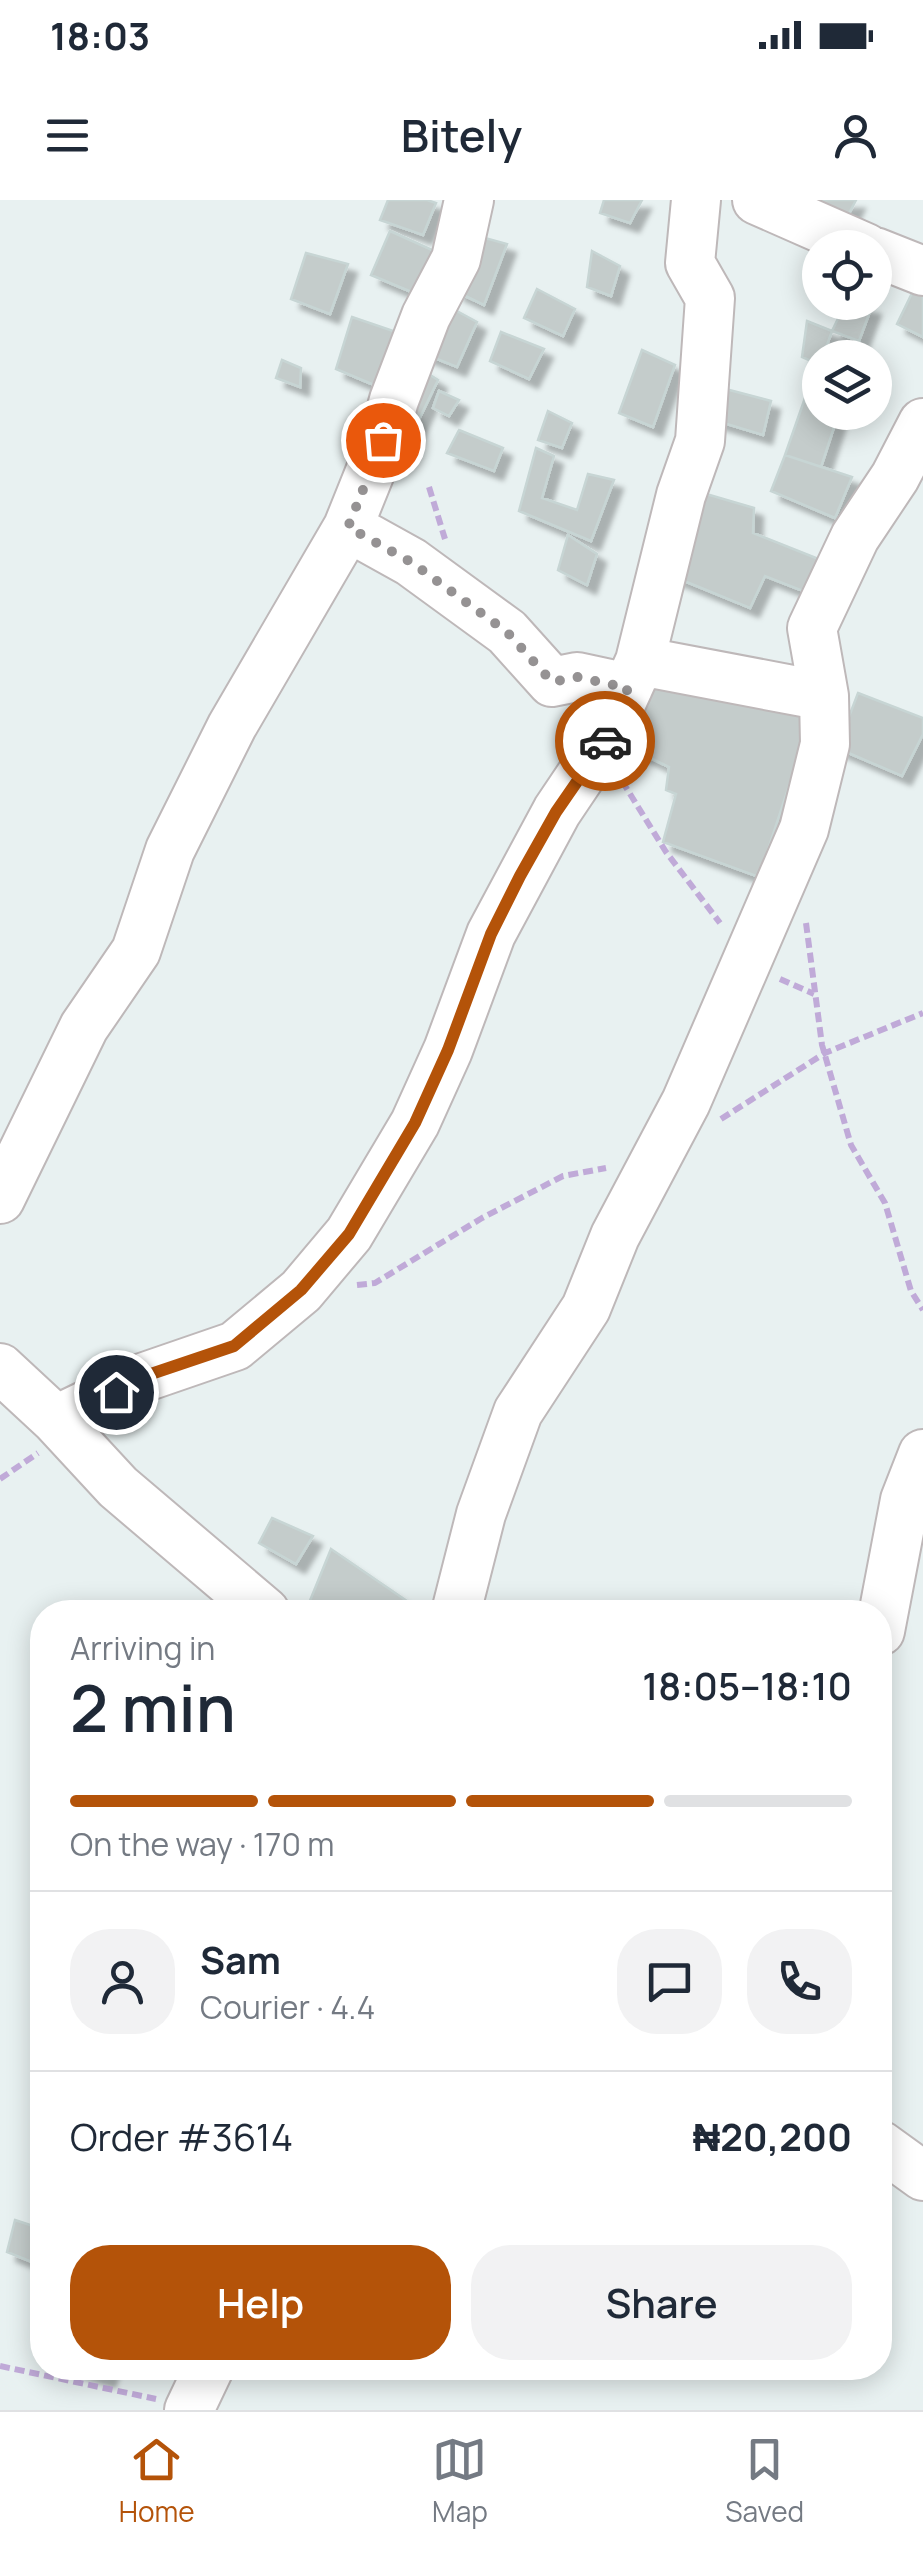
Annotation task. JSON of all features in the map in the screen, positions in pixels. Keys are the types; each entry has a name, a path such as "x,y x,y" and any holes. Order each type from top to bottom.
{"street":[{"path":"0,1199 84,1027 136,951 170,850 232,726 348,527 426,316 456,259 469,200"},
{"path":"56,1420 145,1376 234,1346 301,1290 349,1234 415,1123 448,1050 491,934 556,812 600,748 634,675 681,496 700,441 710,298 690,263 696,200"},
{"path":"757,200 825,230"},
{"path":"892,258 923,270"},
{"path":"459,1600 481,1514 518,1412 586,1308 614,1236 686,1102 791,862 804,829 825,744 824,696 812,628 855,537 923,423"},
{"path":"348,527 411,562 507,632 552,682 634,675 824,696"},
{"path":"0,1368 56,1420 118,1488 251,1600"},
{"path":"886,1600 905,1500 923,1454"},
{"path":"892,2154 923,2176"}],"path":[{"path":"600,748 666,852 750,958 778,978 816,994"},
{"path":"791,862 804,914 822,1045 851,1145 885,1203 911,1291 923,1310"},
{"path":"0,2366 30,2370"},
{"path":"95,2380 196,2395"}],"building":[{"path":"388,200 436,203 423,235 380,220"},
{"path":"604,200 642,200 630,223 600,213"},
{"path":"804,200 856,200 845,221"},
{"path":"390,231 443,255 426,298 371,275"},
{"path":"474,235 507,244 484,305 455,291"},
{"path":"592,251 620,266 611,296 587,287"},
{"path":"306,253 348,264 330,314 291,299"},
{"path":"537,289 575,309 563,336 524,318"},
{"path":"913,291 923,295 923,337 897,324"},
{"path":"444,304 477,322 457,367 422,353"},
{"path":"352,317 405,335 386,390 336,369"},
{"path":"837,320 867,320 859,340 832,331"},
{"path":"807,321 832,331 829,340 804,340"},
{"path":"501,332 544,349 529,379 490,361"},
{"path":"642,350 675,365 653,427 619,413"},
{"path":"282,360 301,368 300,387 276,378"},
{"path":"419,368 438,380 411,436 391,426"},
{"path":"718,387 771,401 763,435 707,418"},
{"path":"439,391 459,400 449,416 433,408"},
{"path":"802,407 802,430 833,430 821,467 785,455"},
{"path":"548,411 572,423 562,448 538,440"},
{"path":"459,430 503,448 494,471 447,453"},
{"path":"536,448 554,456 542,498 577,510 588,474 614,480 591,541 519,511"},
{"path":"785,455 852,477 835,518 771,491"},
{"path":"696,491 754,508 753,533 821,560 808,593 765,576 750,608 672,576"},
{"path":"568,535 597,554 587,585 558,570"},
{"path":"647,679 811,719 759,877 663,842 676,794 666,790 669,767 621,744"},
{"path":"858,693 923,718 923,734 902,776 837,748"},
{"path":"272,1518 313,1536 296,1564 259,1543"},
{"path":"331,1549 405,1600 310,1600"},
{"path":"15,2220 30,2225 30,2261 7,2252"}],"way so far":[{"path":"383,440 348,527 411,562 507,632 552,682 577,677 628,688 605,741"}],"route":[{"path":"116,1392 145,1376 234,1346 301,1290 349,1234 415,1123 448,1050 491,934 520,876 556,812 605,741"}]}
